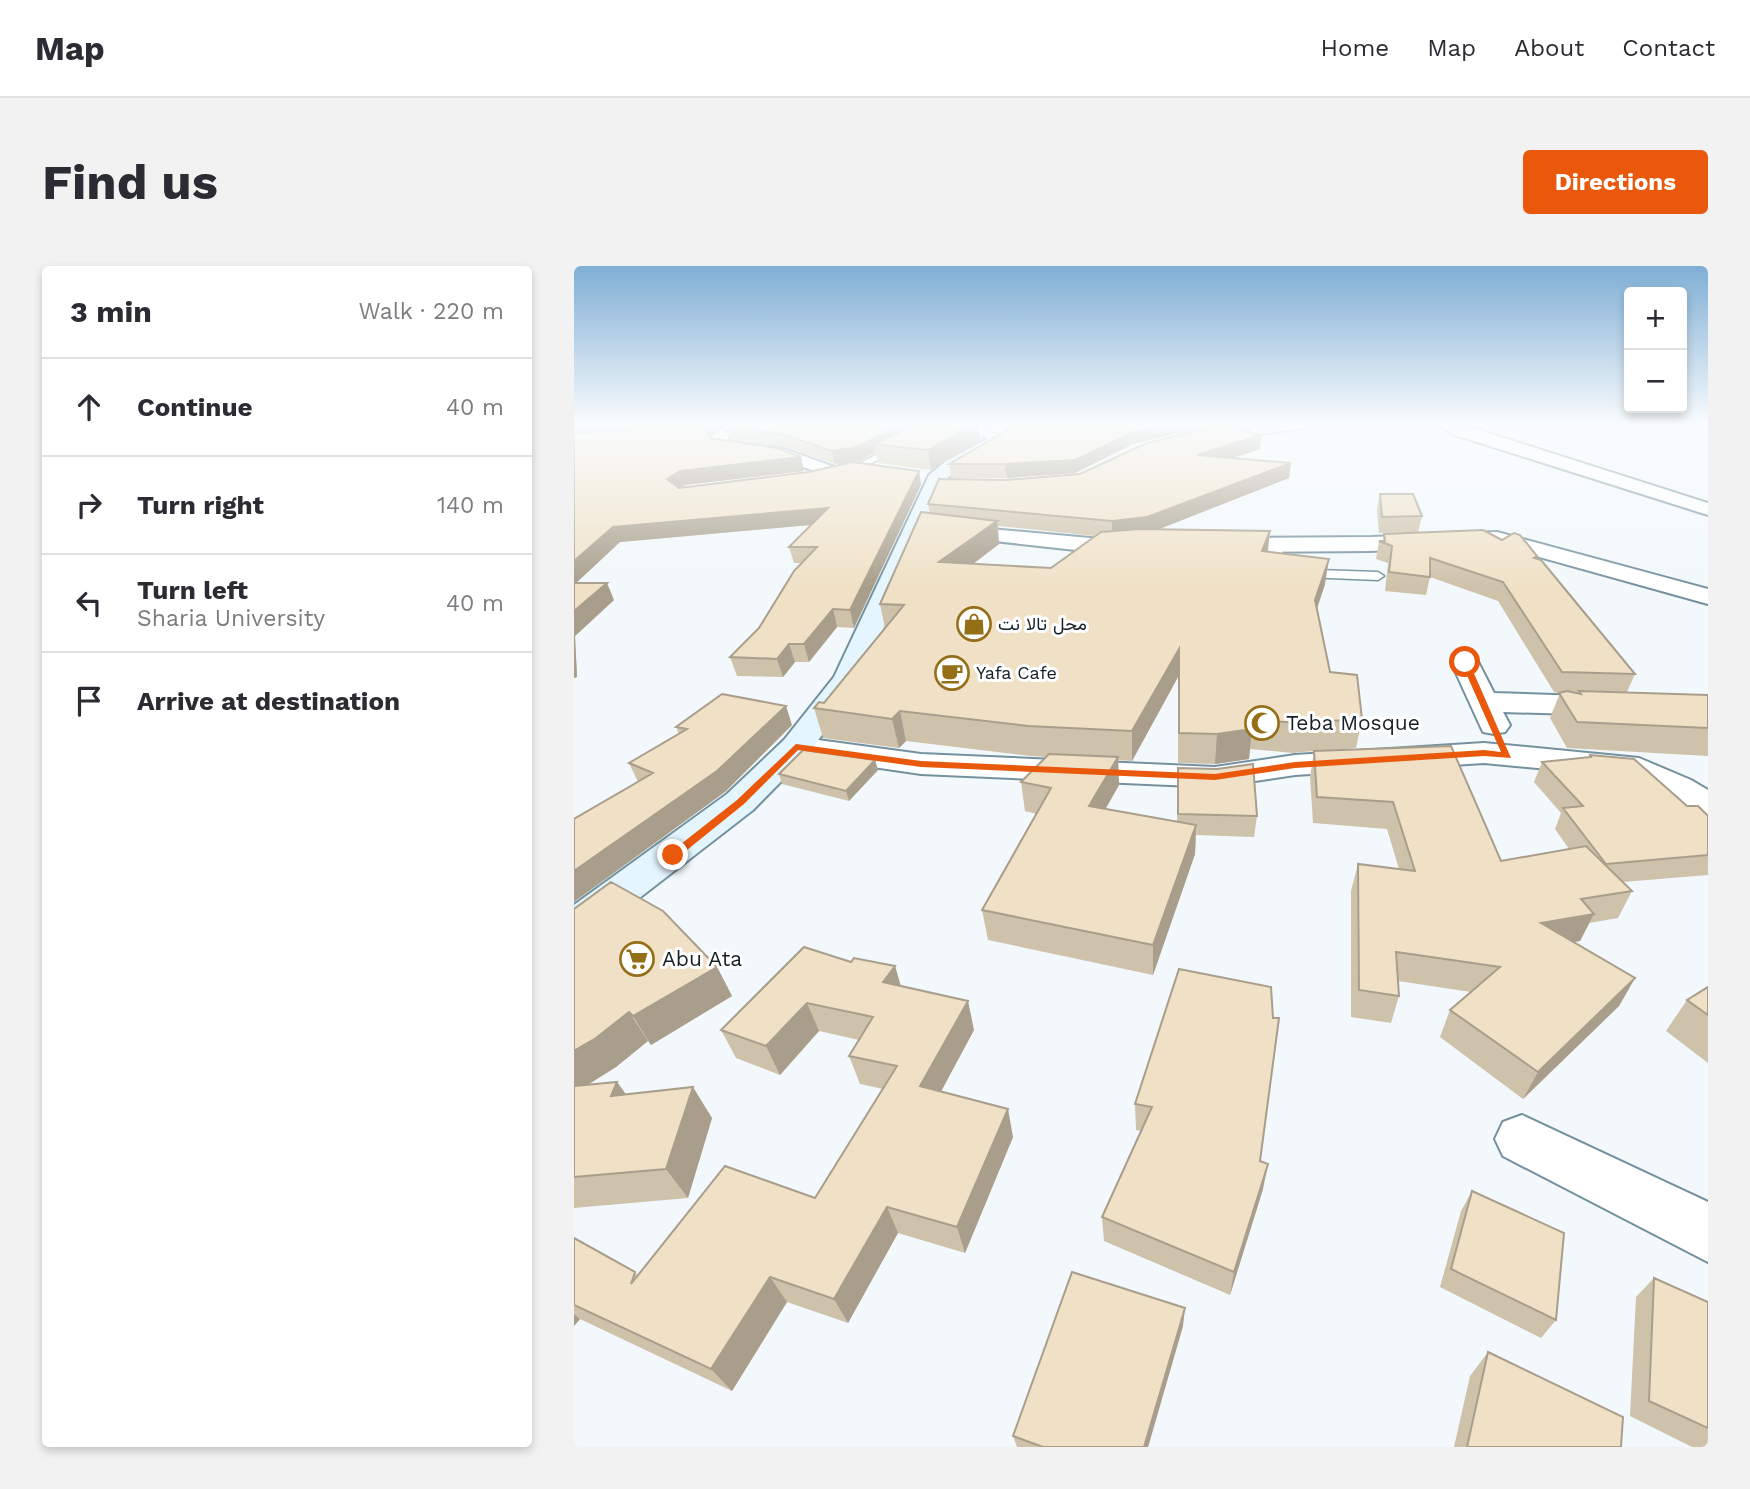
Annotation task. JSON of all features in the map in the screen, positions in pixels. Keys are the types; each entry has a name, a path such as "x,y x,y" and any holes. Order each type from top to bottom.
{"main road":[{"path":"574,926 673,855 740,802 796,747 848,680 914,527 940,478"}],"street":[{"path":"800,480 809,478"},
{"path":"1609,478 1708,509"},
{"path":"914,527 1112,547 1152,543"},
{"path":"1190,544 1274,546 1497,538 1708,597"},
{"path":"1465,662 1508,756"},
{"path":"1483,702 1708,709"},
{"path":"796,747 921,764 1215,777 1295,765 1484,753 1639,768 1679,787 1708,806"},
{"path":"1522,1139 1708,1233"}],"lane":[{"path":"1274,546 1284,573 1378,576"}],"building":[{"path":"574,478 668,478 679,488 759,478 915,478 850,610 833,609 804,644 789,644 777,659 730,657 759,628 794,571 817,547 789,547 828,508 613,527 574,561"},
{"path":"1251,478 1147,517 1112,521 928,504 939,479"},
{"path":"1380,494 1413,494 1422,516 1382,517"},
{"path":"921,512 997,521 939,562 1051,568 1101,532 1140,529 1270,531 1262,551 1329,559 1315,600 1330,672 1357,675 1362,719 1297,723 1251,719 1252,729 1217,734 1179,733 1179,649 1132,731 1028,726 900,711 892,719 814,708 819,702 824,703 904,605 880,604"},
{"path":"1483,530 1502,540 1514,533 1520,535 1537,556 1534,558 1541,560 1635,674 1562,672 1503,582 1430,558 1430,577 1389,572 1392,546 1379,541 1385,541 1384,534"},
{"path":"574,583 607,583 574,611"},
{"path":"1567,691 1581,694 1579,691 1708,695 1708,728 1577,722 1559,693"},
{"path":"722,694 786,706 717,771 574,871 574,819 653,773 629,763 687,729 676,727"},
{"path":"1451,746 1501,861 1586,846 1632,891 1581,899 1594,914 1541,923 1635,978 1538,1072 1450,1010 1500,967 1396,952 1399,996 1359,990 1358,864 1415,871 1393,802 1317,797 1314,751"},
{"path":"803,750 875,760 846,791 779,774"},
{"path":"1049,754 1118,757 1089,806 1196,825 1153,945 982,910 1051,788 1021,782"},
{"path":"1590,755 1634,759 1687,806 1698,806 1708,816 1708,855 1606,864 1563,808 1583,806 1542,762 1591,757"},
{"path":"1253,764 1257,816 1178,814 1178,768 1217,769"},
{"path":"611,882 663,911 717,967 633,1016 629,1012 596,1038 574,1051 574,909"},
{"path":"804,947 851,962 854,958 895,966 883,982 968,1001 920,1086 1008,1109 957,1227 887,1207 834,1299 770,1277 711,1369 574,1305 574,1238 635,1272 631,1284 725,1166 815,1198 897,1066 849,1056 873,1017 807,1003 766,1046 721,1030"},
{"path":"1179,969 1271,987 1273,1018 1279,1018 1260,1161 1268,1164 1234,1272 1102,1217 1152,1107 1135,1104"},
{"path":"1708,987 1708,1015 1687,1000"},
{"path":"617,1082 611,1096 693,1087 666,1169 574,1177 574,1086"},
{"path":"1472,1191 1564,1233 1556,1320 1451,1269"},
{"path":"1072,1272 1185,1308 1144,1447 1043,1447 1013,1436"},
{"path":"1654,1278 1708,1302 1708,1428 1649,1401"},
{"path":"1488,1352 1623,1417 1621,1447 1467,1447"}],"place":[{"name":"محل تالا نت","path":"974,624"},
{"name":"Yafa Cafe","path":"952,673"},
{"name":"Teba Mosque","path":"1262,723"},
{"name":"Abu Ata","path":"637,959"}],"route":[{"path":"673,855 740,802 796,747 921,764 1215,777 1295,765 1484,753 1508,756 1465,662"}]}
